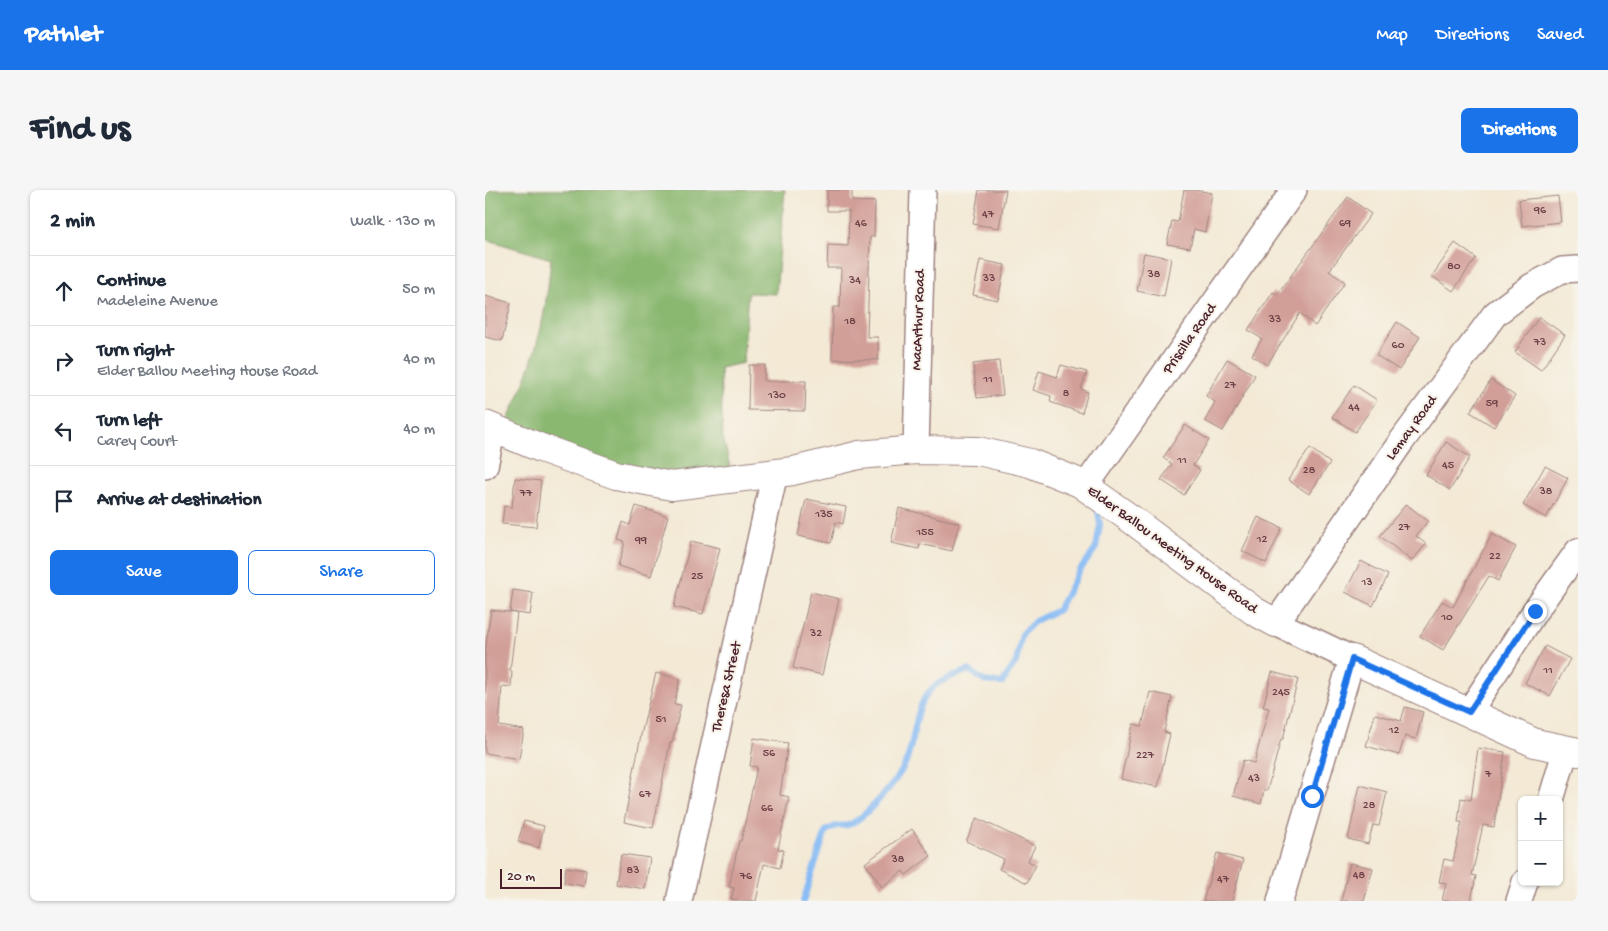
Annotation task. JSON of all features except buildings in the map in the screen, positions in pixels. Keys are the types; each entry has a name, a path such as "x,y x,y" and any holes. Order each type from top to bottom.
{"street":[{"name":"MacArthur Road","path":"916,450 923,190"},
{"name":"Priscilla Road","path":"1085,487 1294,190"},
{"name":"Lemay Road","path":"1276,623 1401,442 1495,314 1533,286 1562,270 1578,269"},
{"name":"Elder Ballou Meeting House Road","path":"489,426 541,448 616,475 672,486 793,471 859,455 916,450 978,451 1030,463 1079,483 1131,519 1254,611 1276,623 1535,743 1572,751"},
{"path":"485,466 489,426"},
{"name":"Theresa Street","path":"679,901 775,472"},
{"path":"1469,712 1535,611 1578,551"},
{"path":"1280,901 1352,659"},
{"path":"1553,796 1572,751"},
{"path":"1519,901 1524,886"}],"green space":[{"path":"485,190 785,190 776,294 748,293 743,363 720,368 723,437 732,475 663,483 502,431 524,381 538,339 551,259 485,239"}],"waterway":[{"path":"803,901 826,831 837,826 848,825 863,816 880,799 901,771 909,754 919,711 929,692 937,684 969,670 984,681 1002,683 1016,662 1022,634 1035,621 1058,610 1078,573 1096,548 1100,525 1098,511"}],"route":[{"path":"1312,796 1352,659 1469,712 1535,611"}]}
